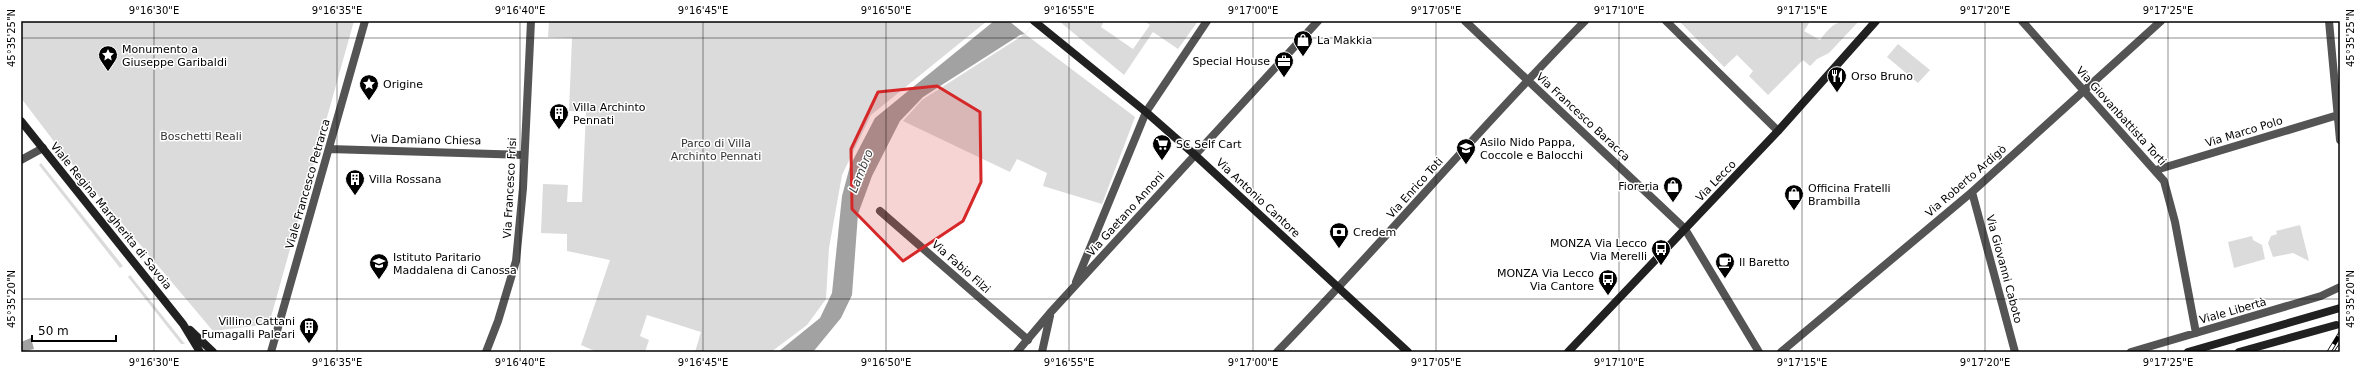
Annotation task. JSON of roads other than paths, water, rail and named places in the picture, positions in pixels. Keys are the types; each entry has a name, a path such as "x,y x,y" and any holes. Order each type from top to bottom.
{"main road":[{"name":"Via Lecco","path":"1568,352 1778,131 1876,21"},
{"name":"Via Antonio Cantore","path":"1034,22 1146,112 1195,155 1408,352"},
{"name":"Viale Regina Margherita di Savoia","path":"21,121 183,324 200,352"},
{"path":"2188,352 2340,308"},
{"name":"Viale Regina Margherita di Savoia","path":"183,324 213,352"},
{"path":"2239,352 2336,325"}],"street":[{"name":"Viale Francesco Petrarca","path":"271,352 365,21"},
{"name":"Via Francesco Frisi","path":"486,352 498,321 516,261 531,21"},
{"path":"1074,288 1146,112 1207,21"},
{"name":"Via Gaetano Annoni","path":"1017,352 1050,313 1318,21"},
{"name":"Via Francesco Baracca","path":"1464,21 1686,228 1759,352"},
{"name":"Via Enrico Toti","path":"1277,352 1339,288 1527,79 1585,21"},
{"path":"1666,21 1778,131"},
{"name":"Via Giovanbattista Torti","path":"2022,21 2156,170 2164,181 2170,198 2196,333"},
{"name":"Via Roberto Ardigò","path":"1781,352 1972,192 2161,21"},
{"path":"2329,21 2338,85 2340,140"},
{"name":"Via Marco Polo","path":"2156,170 2338,116"},
{"path":"21,160 43,148"},
{"name":"Via Damiano Chiesa","path":"329,149 523,155"},
{"name":"Via Giovanni Caboto","path":"1972,192 2015,352"},
{"name":"Via Fabio Filzi","path":"880,211 1028,340"},
{"name":"Viale Libertà","path":"2131,352 2321,296 2340,287"},
{"path":"1042,352 1050,313"}],"water":[{"name":"Lambro","path":"994,21 1036,21 1025,34 1020,35 923,97 900,121 872,176 858,214 852,295 841,318 813,352 778,352 820,318 832,293 842,196 850,166 875,118"},
{"path":"31,338 34,349 21,352 21,342"}],"railway":[{"path":"2329,352 2340,334"},
{"path":"2336,352 2340,346"}],"place":[{"name":"La Makkia","path":"1303,57"},
{"name":"Monumento a Giuseppe Garibaldi","path":"108,72"},
{"name":"Special House","path":"1284,78"},
{"name":"Orso Bruno","path":"1837,93"},
{"name":"Origine","path":"369,101"},
{"name":"Villa Archinto Pennati","path":"559,130"},
{"name":"SC Self Cart","path":"1162,161"},
{"name":"Asilo Nido Pappa, Coccole e Balocchi","path":"1466,165"},
{"name":"Villa Rossana","path":"355,196"},
{"name":"Fioreria","path":"1673,203"},
{"name":"Officina Fratelli Brambilla","path":"1794,211"},
{"name":"Credem","path":"1339,249"},
{"name":"MONZA Via Lecco Via Merelli","path":"1661,266"},
{"name":"Il Baretto","path":"1725,279"},
{"name":"Istituto Paritario Maddalena di Canossa","path":"379,280"},
{"name":"MONZA Via Lecco Via Cantore","path":"1608,296"},
{"name":"Villino Cattani Fumagalli Paleari","path":"309,344"}],"park label":[{"name":"Boschetti Reali","path":"201,136"},
{"name":"Parco di Villa Archinto Pennati","path":"716,149"}]}
